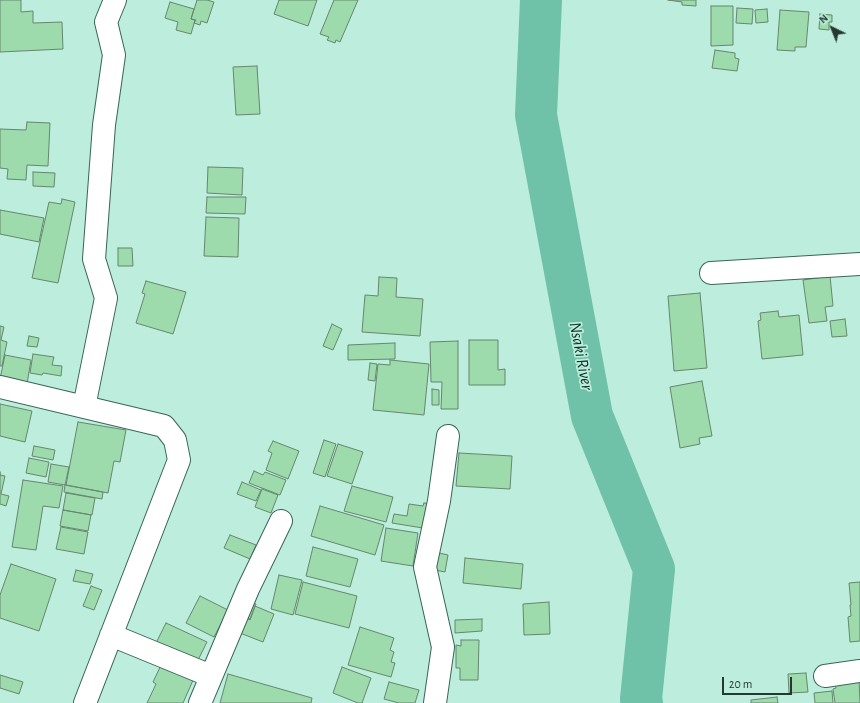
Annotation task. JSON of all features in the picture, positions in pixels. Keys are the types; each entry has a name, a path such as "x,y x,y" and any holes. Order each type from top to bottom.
{"street":[{"path":"84,407 106,298 94,259 104,125 114,55 106,22 115,0"},
{"path":"711,273 860,264"},
{"path":"0,387 164,426 175,440 179,460 85,703"},
{"path":"435,703 443,647 425,567 439,501 448,436"},
{"path":"200,703 248,589 281,521"},
{"path":"111,635 211,676"},
{"path":"825,676 860,671"}],"building":[{"path":"0,0 21,0 21,12 33,11 33,23 62,22 63,49 0,52"},
{"path":"197,0 214,2 207,23 201,21 200,25 194,23 196,20 191,19"},
{"path":"279,0 317,0 308,26 274,14"},
{"path":"334,0 358,0 340,42 336,40 335,43 327,40 329,37 320,34"},
{"path":"668,0 696,0 696,6 682,5 682,2"},
{"path":"170,2 194,9 191,19 195,20 191,34 176,30 178,22 165,18"},
{"path":"711,6 733,6 733,45 711,46"},
{"path":"737,8 753,9 752,24 736,23"},
{"path":"767,9 768,22 756,23 755,10"},
{"path":"780,10 809,12 806,47 795,47 795,51 777,50"},
{"path":"820,14 832,15 832,22 829,22 829,30 819,29"},
{"path":"715,50 735,53 735,58 739,59 737,71 712,68"},
{"path":"257,66 260,114 236,115 233,67"},
{"path":"27,122 50,123 48,166 27,165 26,180 7,179 8,169 0,168 0,129 26,130"},
{"path":"208,167 243,168 242,195 207,193"},
{"path":"33,172 55,173 54,187 33,186"},
{"path":"207,197 246,197 245,214 206,213"},
{"path":"62,199 75,202 58,283 32,278 49,202 61,204"},
{"path":"0,210 44,218 39,242 0,234"},
{"path":"206,217 239,218 238,257 204,256"},
{"path":"118,248 132,248 133,266 118,266"},
{"path":"830,276 833,306 825,307 827,321 809,323 803,280"},
{"path":"379,277 397,278 396,297 423,299 420,336 362,332 365,295 378,296"},
{"path":"146,281 186,292 173,334 136,323 145,294 142,293"},
{"path":"700,293 707,368 674,371 668,296"},
{"path":"778,311 779,317 799,315 803,355 762,359 758,321 761,320 760,313"},
{"path":"845,319 847,336 832,337 830,321"},
{"path":"332,324 342,329 333,350 323,346"},
{"path":"0,326 4,327 1,340 7,342 2,366 0,366"},
{"path":"29,336 39,338 37,347 27,346"},
{"path":"469,340 498,340 498,370 505,369 505,385 469,385"},
{"path":"458,341 458,409 441,409 442,382 431,382 430,342"},
{"path":"395,343 395,359 348,360 348,345"},
{"path":"33,354 54,357 52,365 62,366 61,376 43,373 42,375 30,373"},
{"path":"5,355 31,360 27,384 0,379"},
{"path":"390,360 429,364 424,415 373,410 378,364 390,365"},
{"path":"370,363 377,364 375,381 368,380"},
{"path":"702,381 712,436 699,438 700,444 680,448 670,387"},
{"path":"432,389 439,390 439,405 432,405"},
{"path":"0,404 32,411 25,442 0,436"},
{"path":"78,422 126,430 120,462 114,461 108,493 66,485"},
{"path":"324,440 336,444 325,477 313,473"},
{"path":"273,441 299,451 288,479 266,470 272,453 268,451"},
{"path":"338,444 363,452 352,484 327,476"},
{"path":"34,446 55,450 53,460 32,456"},
{"path":"459,453 512,456 510,489 456,486"},
{"path":"29,458 49,462 46,477 26,473"},
{"path":"51,464 69,467 65,485 48,482"},
{"path":"254,471 263,475 265,472 286,480 280,495 249,483"},
{"path":"0,475 5,476 1,494 9,496 6,506 0,504"},
{"path":"23,480 63,486 59,508 43,506 36,550 12,547"},
{"path":"242,482 261,490 256,501 237,494"},
{"path":"65,485 103,492 102,499 64,492"},
{"path":"352,486 393,497 386,522 344,511"},
{"path":"262,489 278,495 271,513 255,507"},
{"path":"66,493 95,498 92,515 63,510"},
{"path":"424,503 433,504 429,529 392,523 394,514 407,516 409,504 423,506"},
{"path":"320,506 384,525 375,555 311,536"},
{"path":"63,510 91,515 88,531 60,526"},
{"path":"61,527 88,532 84,554 56,549"},
{"path":"386,528 418,533 413,566 381,561"},
{"path":"230,535 256,545 250,559 224,548"},
{"path":"313,547 358,559 350,587 306,576"},
{"path":"439,553 448,555 445,572 435,570"},
{"path":"465,558 523,564 521,589 463,583"},
{"path":"11,564 56,579 39,631 0,618 0,595"},
{"path":"76,570 93,574 90,584 73,581"},
{"path":"279,575 302,580 293,615 271,609"},
{"path":"303,582 357,596 349,628 295,614"},
{"path":"860,582 860,641 850,642 848,617 851,616 851,605 849,583"},
{"path":"91,586 102,590 94,610 83,606"},
{"path":"200,596 228,610 214,637 186,623"},
{"path":"249,601 256,604 250,619 243,616"},
{"path":"549,602 550,634 524,635 523,604"},
{"path":"255,606 274,614 263,642 240,633 246,618 250,620"},
{"path":"482,619 482,631 455,633 455,620"},
{"path":"166,623 207,642 197,662 156,643"},
{"path":"360,627 394,638 390,650 394,652 391,662 395,663 391,677 348,665"},
{"path":"461,640 479,640 478,680 460,680 460,668 456,668 456,645 461,646"},
{"path":"162,663 194,678 183,703 147,703 156,684 153,682"},
{"path":"342,667 371,678 362,703 358,703 333,693"},
{"path":"806,673 808,692 789,693 788,674"},
{"path":"228,674 312,698 311,703 220,703"},
{"path":"0,675 23,682 19,694 0,688"},
{"path":"859,678 860,703 835,703 833,689 836,688 835,681"},
{"path":"389,682 419,690 415,703 399,703 384,699"},
{"path":"832,691 833,703 815,703 814,693"},
{"path":"777,697 778,703 751,703 751,700"}],"waterway":[{"name":"Nsaki River","path":"541,0 536,115 592,416 654,569 641,699 642,703"}]}
